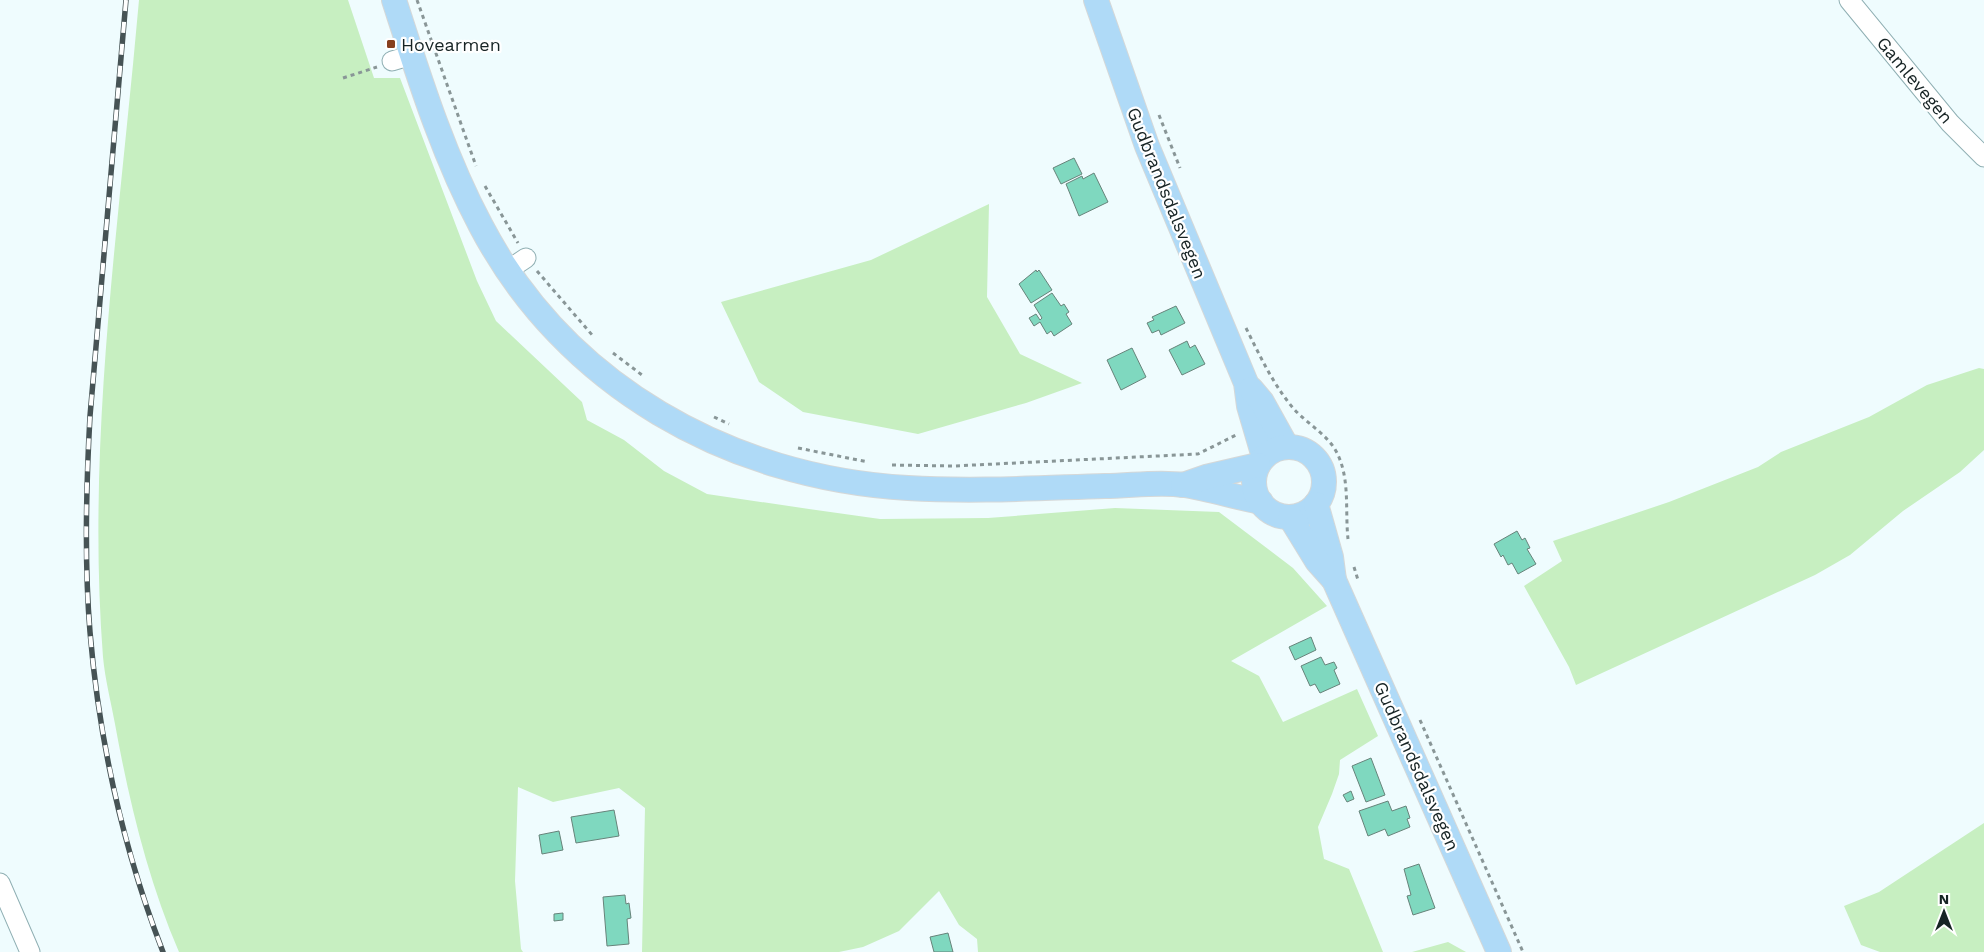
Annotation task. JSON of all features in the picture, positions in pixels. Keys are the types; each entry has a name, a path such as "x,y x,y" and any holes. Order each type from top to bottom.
{"main road":[{"path":"394,0 402,58 482,228 517,264 535,306 561,336 590,364 625,392 693,433 767,464 834,480 908,488 984,489 1183,485 1261,502 1274,513 1290,516 1304,514 1316,504 1323,491 1322,470 1318,462 1305,450 1287,447 1275,450 1261,461 1183,485"},
{"name":"Gudbrandsdalsvegen","path":"1096,0 1147,146 1246,383 1261,461"},
{"name":"Gudbrandsdalsvegen","path":"1246,383 1262,402 1287,447"},
{"path":"1261,461 1254,483 1261,502"},
{"name":"Gudbrandsdalsvegen","path":"1316,504 1331,557 1334,580 1499,952"},
{"name":"Gudbrandsdalsvegen","path":"1290,516 1317,561 1334,580"}],"street":[{"name":"Gamlevegen","path":"1849,0 1950,123 1984,157"},
{"path":"0,883 30,952"}],"path":[{"path":"417,0 477,168"},
{"path":"343,78 402,58"},
{"path":"1156,107 1182,174"},
{"path":"484,185 517,264 594,337"},
{"path":"1244,322 1264,366 1293,407 1325,437 1338,453 1345,476 1349,547"},
{"path":"608,350 644,376"},
{"path":"708,414 732,426"},
{"path":"890,464 954,466 1198,454 1239,433"},
{"path":"790,446 872,462"},
{"path":"1352,559 1359,584"},
{"path":"1418,716 1523,952"}],"green space":[{"path":"139,0 348,0 374,78 400,78 477,281 496,321 582,402 587,420 624,440 664,471 707,494 880,519 988,518 1115,508 1219,512 1293,568 1327,606 1231,661 1259,676 1283,722 1357,689 1378,736 1340,760 1339,774 1318,827 1324,859 1349,869 1383,952 978,952 977,939 959,925 939,891 899,931 863,947 839,952 642,952 645,808 619,788 553,802 518,787 515,881 521,949 523,952 179,952 149,869 127,782 104,665 99,575 102,410 115,246"},
{"path":"989,204 987,297 1020,354 1082,383 1026,403 918,434 803,412 759,382 721,302 871,260"},
{"path":"1979,368 1984,369 1984,450 1960,472 1903,511 1850,555 1815,575 1576,685 1569,667 1524,586 1562,561 1553,541 1669,502 1758,467 1781,452 1869,417 1927,385"},
{"path":"1984,823 1984,952 1880,952 1861,945 1844,906 1879,892"},
{"path":"1448,942 1466,952 1412,952"}],"building":[{"path":"1074,158 1082,174 1061,184 1053,168"},
{"path":"1094,173 1108,202 1079,216 1066,184 1082,176 1083,179"},
{"path":"1036,270 1037,272 1039,270 1052,290 1031,303 1019,284"},
{"path":"1052,293 1061,306 1064,304 1069,312 1066,314 1072,324 1054,336 1051,331 1047,334 1040,322 1034,326 1029,318 1036,314 1040,320 1042,318 1034,305"},
{"path":"1176,306 1185,323 1161,335 1159,330 1152,333 1147,323 1154,320 1152,317"},
{"path":"1187,341 1190,348 1195,345 1205,364 1182,375 1169,350"},
{"path":"1132,348 1146,377 1121,390 1107,360"},
{"path":"1517,531 1522,540 1525,538 1530,548 1527,549 1536,564 1518,574 1512,563 1508,565 1503,555 1501,557 1494,544"},
{"path":"1311,637 1316,650 1295,660 1289,647"},
{"path":"1321,657 1325,665 1334,662 1337,668 1334,670 1340,684 1320,693 1315,684 1310,686 1301,666"},
{"path":"1371,758 1385,795 1366,802 1352,766"},
{"path":"1351,791 1354,799 1347,802 1343,795"},
{"path":"1388,801 1392,811 1406,806 1410,818 1407,819 1410,827 1388,836 1385,829 1368,836 1359,811"},
{"path":"614,810 619,836 576,843 571,817"},
{"path":"559,831 563,850 542,854 539,835"},
{"path":"1419,864 1435,908 1413,915 1407,896 1411,895 1404,869"},
{"path":"625,895 626,904 629,903 631,918 627,919 629,944 607,946 603,897"},
{"path":"563,913 563,920 554,921 554,914"},
{"path":"948,933 953,952 934,952 930,937"}],"railway":[{"path":"126,0 90,416 87,578 94,673 115,795 136,875 163,952"}],"place":[{"name":"Hovearmen","path":"391,44"}]}
